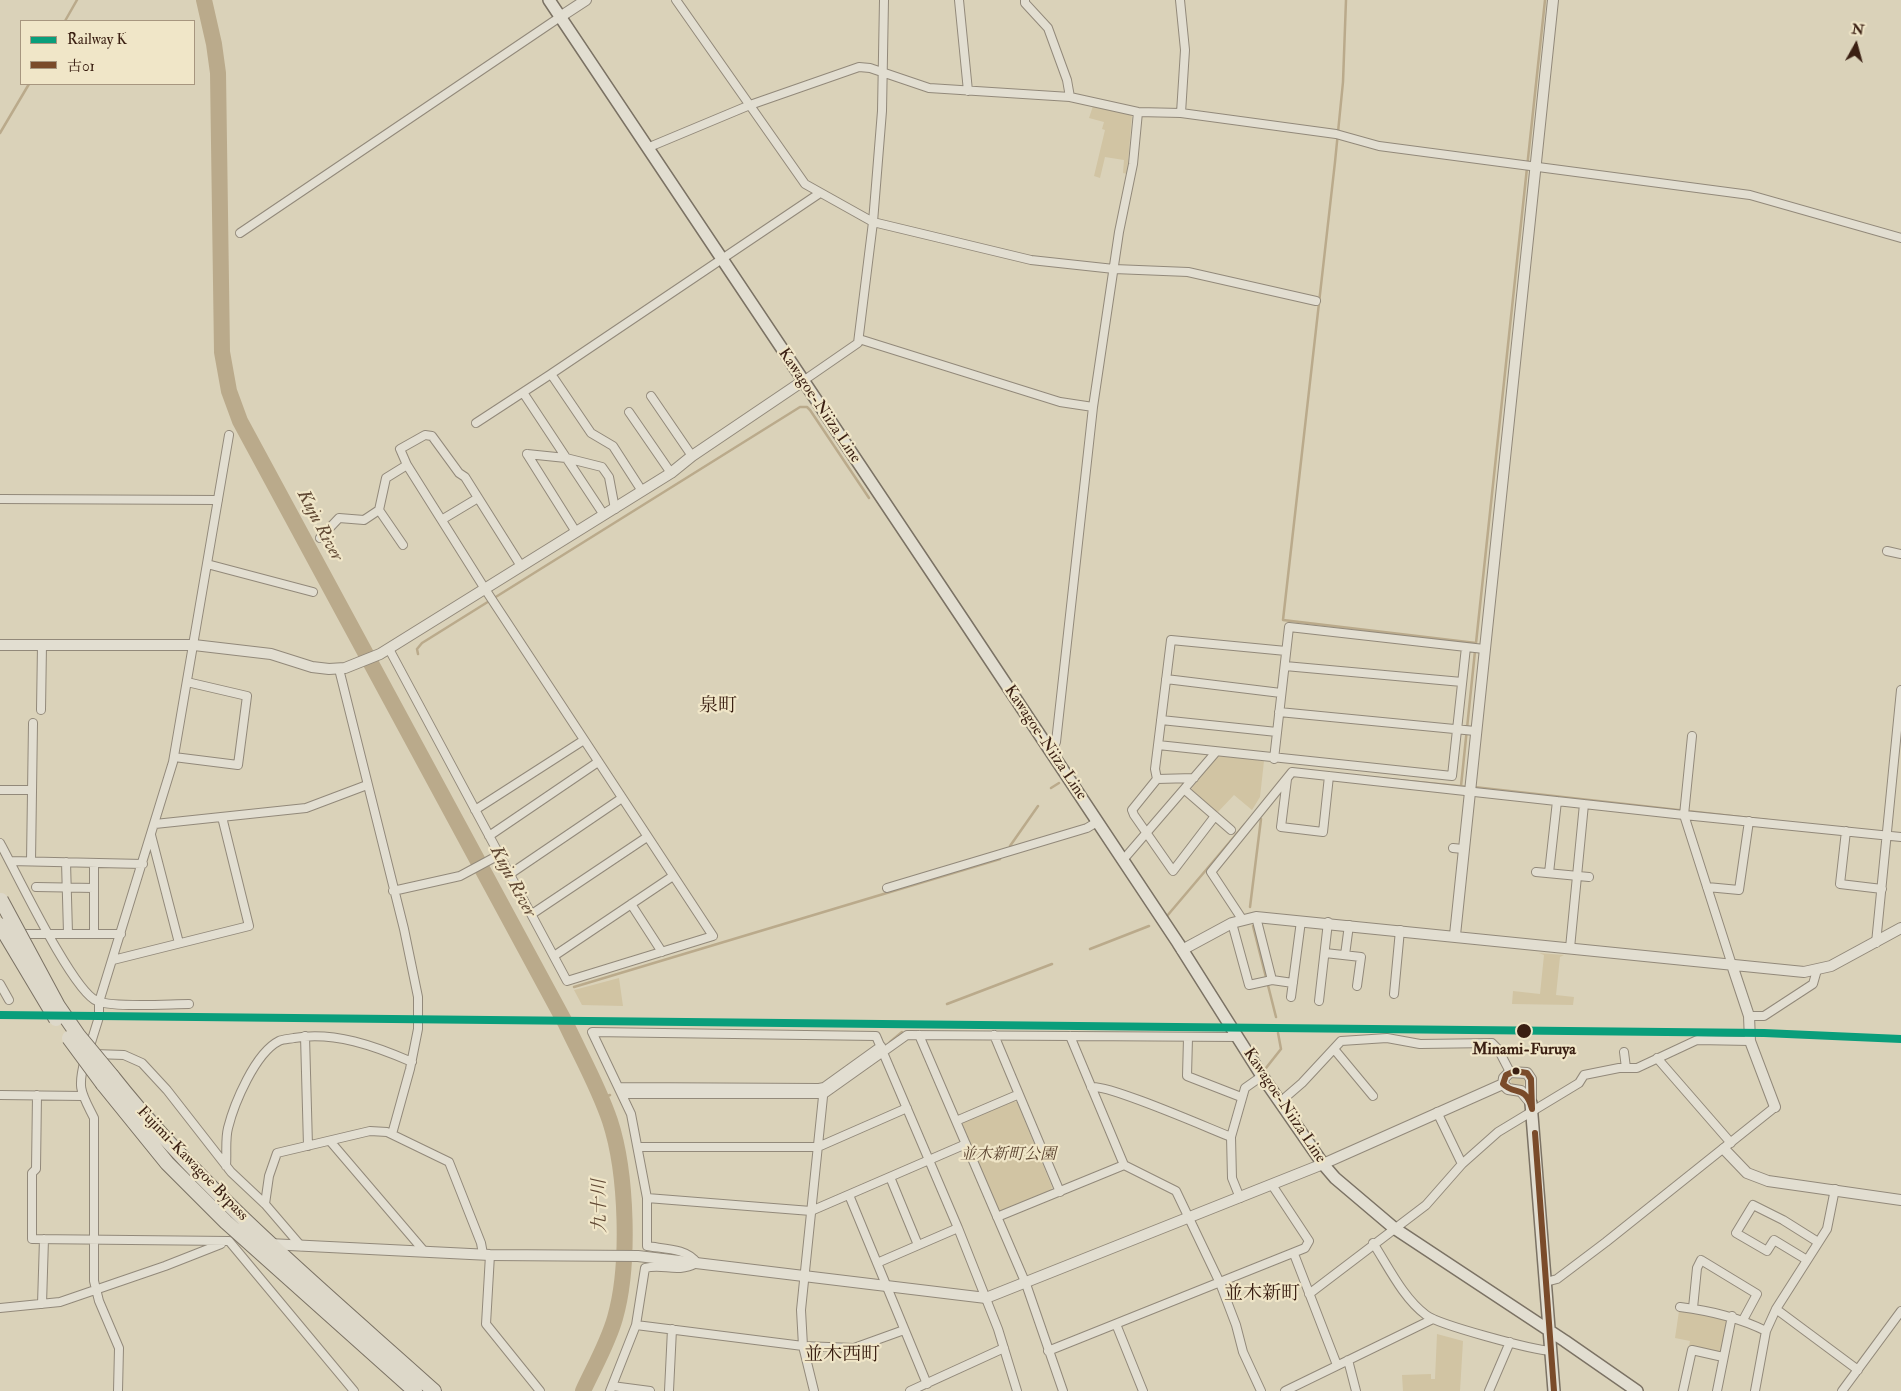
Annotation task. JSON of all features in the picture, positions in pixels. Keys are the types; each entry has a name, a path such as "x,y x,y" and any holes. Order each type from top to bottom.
{"highway":[{"name":"Fujimi-Kawagoe Bypass","path":"0,898 58,1006 107,1080 271,1245 434,1391"},
{"name":"Fujimi-Kawagoe Bypass","path":"0,925 41,996 107,1080 168,1163 226,1222 349,1334 415,1391"}],"main road":[{"name":"Kawagoe-Niiza Line","path":"549,0 721,261 1098,822 1262,1076 1323,1164 1335,1178 1394,1228 1549,1330 1636,1391"},
{"path":"1531,1107 1554,1391"}],"street":[{"path":"240,233 586,0"},
{"path":"676,0 805,184 872,222 1031,260 1114,269 1188,272 1316,301"},
{"path":"0,645 194,645 271,654 312,667 338,669 355,665 384,651 642,492 671,473 692,456 856,346 859,339 881,136 884,0"},
{"path":"959,0 968,91"},
{"path":"1025,0 1025,3 1048,28 1067,80 1070,97"},
{"path":"1180,0 1185,50 1180,113"},
{"path":"1455,935 1458,848 1469,791 1553,0"},
{"path":"647,148 750,105 850,69 870,68 929,88 1070,97 1138,112 1180,113 1336,134 1379,146 1750,195 1901,238"},
{"path":"1051,753 1056,742 1093,407 1128,180 1133,164 1138,112"},
{"path":"476,423 524,394 820,193"},
{"path":"859,339 1060,402 1093,407"},
{"path":"551,374 591,433 613,446 642,492"},
{"path":"524,394 604,516"},
{"path":"652,396 692,456"},
{"path":"629,412 671,473"},
{"path":"118,1391 118,1348 95,1289 93,1240 94,1118 83,1096 79,1082 95,1033 99,1002 174,757 229,435"},
{"path":"384,651 475,810 567,981 713,936 485,589 443,519 407,465 400,449 425,435 432,436 459,473 465,477 521,566"},
{"path":"576,532 527,454 566,458 602,466 609,477 615,509"},
{"path":"403,545 380,510 386,478 407,465"},
{"path":"443,519 478,498"},
{"path":"0,499 218,500"},
{"path":"320,538 339,518 364,520 380,510"},
{"path":"1886,551 1901,554"},
{"path":"207,564 313,592"},
{"path":"1274,759 1289,628 1484,649"},
{"path":"1157,779 1155,769 1171,640 1286,651"},
{"path":"41,710 42,645"},
{"path":"1158,745 1274,759 1452,776 1466,647"},
{"path":"1285,666 1462,682"},
{"path":"338,669 368,785 418,997 418,1029 412,1062 392,1134"},
{"path":"1166,679 1281,693"},
{"path":"174,757 238,765 247,696 187,682"},
{"path":"1876,943 1894,775 1899,750 1901,690"},
{"path":"1279,712 1475,731"},
{"path":"1161,720 1277,732"},
{"path":"31,861 33,723"},
{"path":"1546,1282 1557,1279 1775,1108 1750,1041 1749,1016 1684,815 1692,736"},
{"path":"475,810 584,740"},
{"path":"1122,860 1147,834 1216,752"},
{"path":"489,836 598,762"},
{"path":"1293,983 1272,980 1249,986 1237,921 1211,872 1292,772 1901,837"},
{"path":"1894,775 1901,780"},
{"path":"1287,779 1281,827 1323,832 1329,776"},
{"path":"1194,778 1157,779 1132,810 1173,871 1215,816"},
{"path":"154,824 306,808 368,785"},
{"path":"0,790 32,790"},
{"path":"1185,790 1231,830"},
{"path":"510,874 622,798"},
{"path":"1550,873 1557,801"},
{"path":"1570,948 1584,804"},
{"path":"112,960 249,926 222,816"},
{"path":"1707,887 1739,890 1749,821"},
{"path":"887,888 1087,828 1098,822"},
{"path":"1846,832 1840,884 1882,889"},
{"path":"151,835 180,944"},
{"path":"532,914 648,837"},
{"path":"0,843 73,976 89,998 99,1002 188,1004"},
{"path":"393,891 460,876 499,854"},
{"path":"10,861 142,864"},
{"path":"66,862 68,933"},
{"path":"94,862 94,933"},
{"path":"1536,872 1589,877"},
{"path":"554,956 673,876"},
{"path":"36,887 94,888"},
{"path":"631,904 662,952"},
{"path":"1256,917 1272,980"},
{"path":"1182,950 1237,921 1256,917 1349,924 1804,972 1831,966 1901,928"},
{"path":"1291,997 1301,921"},
{"path":"1319,1001 1328,922"},
{"path":"1345,955 1349,924"},
{"path":"1394,994 1400,930"},
{"path":"0,933 121,934"},
{"path":"1325,952 1361,957 1357,986"},
{"path":"1749,1016 1764,1016 1814,984 1817,970"},
{"path":"0,984 9,1000"},
{"path":"697,1263 693,1257 685,1253 648,1246 647,1198 631,1114 592,1032 872,1035 878,1038 958,1228 986,1298 1017,1391"},
{"path":"620,1091 824,1091 882,1050 907,1035 1238,1037"},
{"path":"919,1035 1026,1284 1063,1391"},
{"path":"994,1035 1017,1095 1060,1192"},
{"path":"226,1166 228,1130 238,1097 259,1059 279,1041 305,1036 325,1036 383,1049 412,1062"},
{"path":"305,1036 308,1146"},
{"path":"1070,1036 1124,1165 1174,1188 1187,1219 1220,1283 1243,1352 1261,1391"},
{"path":"1188,1038 1187,1076 1241,1097"},
{"path":"1280,1102 1302,1083 1341,1041 1387,1038 1420,1044 1492,1043 1498,1048 1510,1072"},
{"path":"1309,1294 1373,1243 1426,1205 1462,1164 1498,1132 1531,1107 1579,1083 1584,1075 1637,1068 1697,1040 1750,1041"},
{"path":"1334,1049 1373,1096"},
{"path":"1624,1052 1626,1068"},
{"path":"87,1054 124,1055 142,1063 167,1090 226,1166 265,1204 302,1246"},
{"path":"1657,1058 1728,1146 1747,1173 1768,1181 1835,1189 1901,1200"},
{"path":"37,1095 36,1169 32,1173 32,1239 229,1241 271,1245 486,1255 638,1256 986,1298 1026,1284 1323,1164 1502,1084 1504,1078 1510,1072 1523,1072 1529,1075"},
{"path":"1529,1075 1533,1096 1531,1107"},
{"path":"1522,1091 1528,1083 1529,1075"},
{"path":"1240,1198 1232,1178 1231,1137 1244,1088 1262,1076"},
{"path":"1502,1084 1508,1090 1522,1091"},
{"path":"1091,1087 1099,1087 1142,1102 1231,1137"},
{"path":"814,1391 803,1346 802,1310 824,1091"},
{"path":"1522,1091 1531,1107"},
{"path":"0,1095 83,1096"},
{"path":"956,1121 1017,1095"},
{"path":"638,1147 818,1147 907,1108"},
{"path":"1437,1112 1462,1164"},
{"path":"265,1204 269,1176 277,1153 370,1132 392,1134 449,1162 486,1255 486,1324 540,1391"},
{"path":"330,1141 424,1252"},
{"path":"647,1198 811,1211 966,1144"},
{"path":"997,1217 1124,1165"},
{"path":"890,1177 918,1245"},
{"path":"1048,1351 1305,1248 1308,1241 1272,1185"},
{"path":"1755,1391 1766,1331 1776,1309 1827,1229 1835,1189"},
{"path":"849,1195 927,1384"},
{"path":"1807,1260 1774,1240 1767,1251 1736,1233 1753,1205 1818,1242"},
{"path":"877,1263 958,1228"},
{"path":"42,1304 44,1239"},
{"path":"0,1308 60,1302 165,1266 188,1255 229,1241"},
{"path":"229,1241 354,1391"},
{"path":"1373,1243 1412,1302 1425,1314 1510,1342 1551,1351"},
{"path":"1294,1254 1337,1365"},
{"path":"1692,1308 1697,1268 1701,1260 1758,1294 1743,1320"},
{"path":"650,1391 611,1389 636,1325 645,1268 681,1269 697,1263"},
{"path":"1680,1307 1732,1316 1766,1331"},
{"path":"1776,1309 1858,1370"},
{"path":"1842,1391 1901,1311"},
{"path":"1717,1391 1732,1316"},
{"path":"1285,1391 1433,1318"},
{"path":"1116,1324 1143,1391"},
{"path":"636,1325 803,1346 859,1348 904,1330"},
{"path":"669,1391 672,1329"},
{"path":"1489,1391 1510,1342"},
{"path":"910,1391 1004,1348"},
{"path":"1684,1391 1692,1350 1723,1357"},
{"path":"1348,1360 1356,1391"}],"green space":[{"path":"1093,106 1132,115 1127,174 1123,173 1124,160 1105,157 1100,178 1094,176 1105,130 1102,129 1104,122 1089,118"},
{"path":"1216,757 1264,761 1260,797 1252,810 1234,795 1217,813 1192,792 1192,788"},
{"path":"1539,953 1564,955 1560,957 1556,995 1574,997 1573,1005 1512,1004 1513,991 1540,994 1544,955"},
{"path":"619,978 623,1006 582,1005 574,990"},
{"path":"1518,1074 1523,1076 1525,1081 1523,1086 1518,1088 1513,1086 1511,1081 1513,1076"},
{"name":"並木新町公園","path":"1013,1101 1017,1102 1052,1187 1051,1191 1002,1211 998,1209 963,1122"},
{"path":"1679,1311 1709,1314 1726,1319 1728,1323 1723,1349 1718,1352 1689,1346 1690,1341 1675,1338"},
{"path":"1437,1334 1463,1341 1460,1391 1403,1391 1402,1375 1431,1374 1431,1379 1435,1379"}],"waterway":[{"path":"66,20 77,0"},
{"name":"Kuju River","path":"204,0 214,44 218,73 222,352 229,391 240,421 566,1024 606,1109 616,1142 623,1192 624,1220 623,1273 620,1297 605,1346 583,1391"},
{"path":"1346,0 1343,82 1335,162 1283,620 1476,643"},
{"path":"1476,643 1545,0"},
{"path":"0,133 28,85"},
{"path":"418,654 417,649 422,643 800,407 807,407 810,410 869,498"},
{"path":"1461,786 1475,651"},
{"path":"1367,777 1469,787"},
{"path":"1051,788 1059,783"},
{"path":"1474,787 1767,820"},
{"path":"1010,846 1038,806"},
{"path":"1250,907 1261,819"},
{"path":"1167,916 1245,824"},
{"path":"574,987 1000,859"},
{"path":"1090,949 1149,926"},
{"path":"1253,926 1276,1017"},
{"path":"947,1004 1052,964"},
{"path":"890,1042 902,1032"},
{"path":"1266,1068 1281,1049 1278,1033"},
{"path":"601,1099 610,1095"}],"rail line":[{"name":"K","path":"0,1015 1764,1033 1901,1039"}],"transit line":[{"name":"古01","path":"1515,1071 1527,1073 1531,1079 1532,1109 1523,1093 1503,1084 1506,1075 1515,1071"},
{"name":"古01","path":"1535,1133 1554,1391"}],"place":[{"name":"Minami-Furuya","path":"1524,1031"}],"district":[{"name":"泉町","path":"718,707"},
{"name":"並木新町","path":"1262,1295"},
{"name":"並木西町","path":"842,1356"}],"water label":[{"name":"九十川","path":"601,1206"}]}
